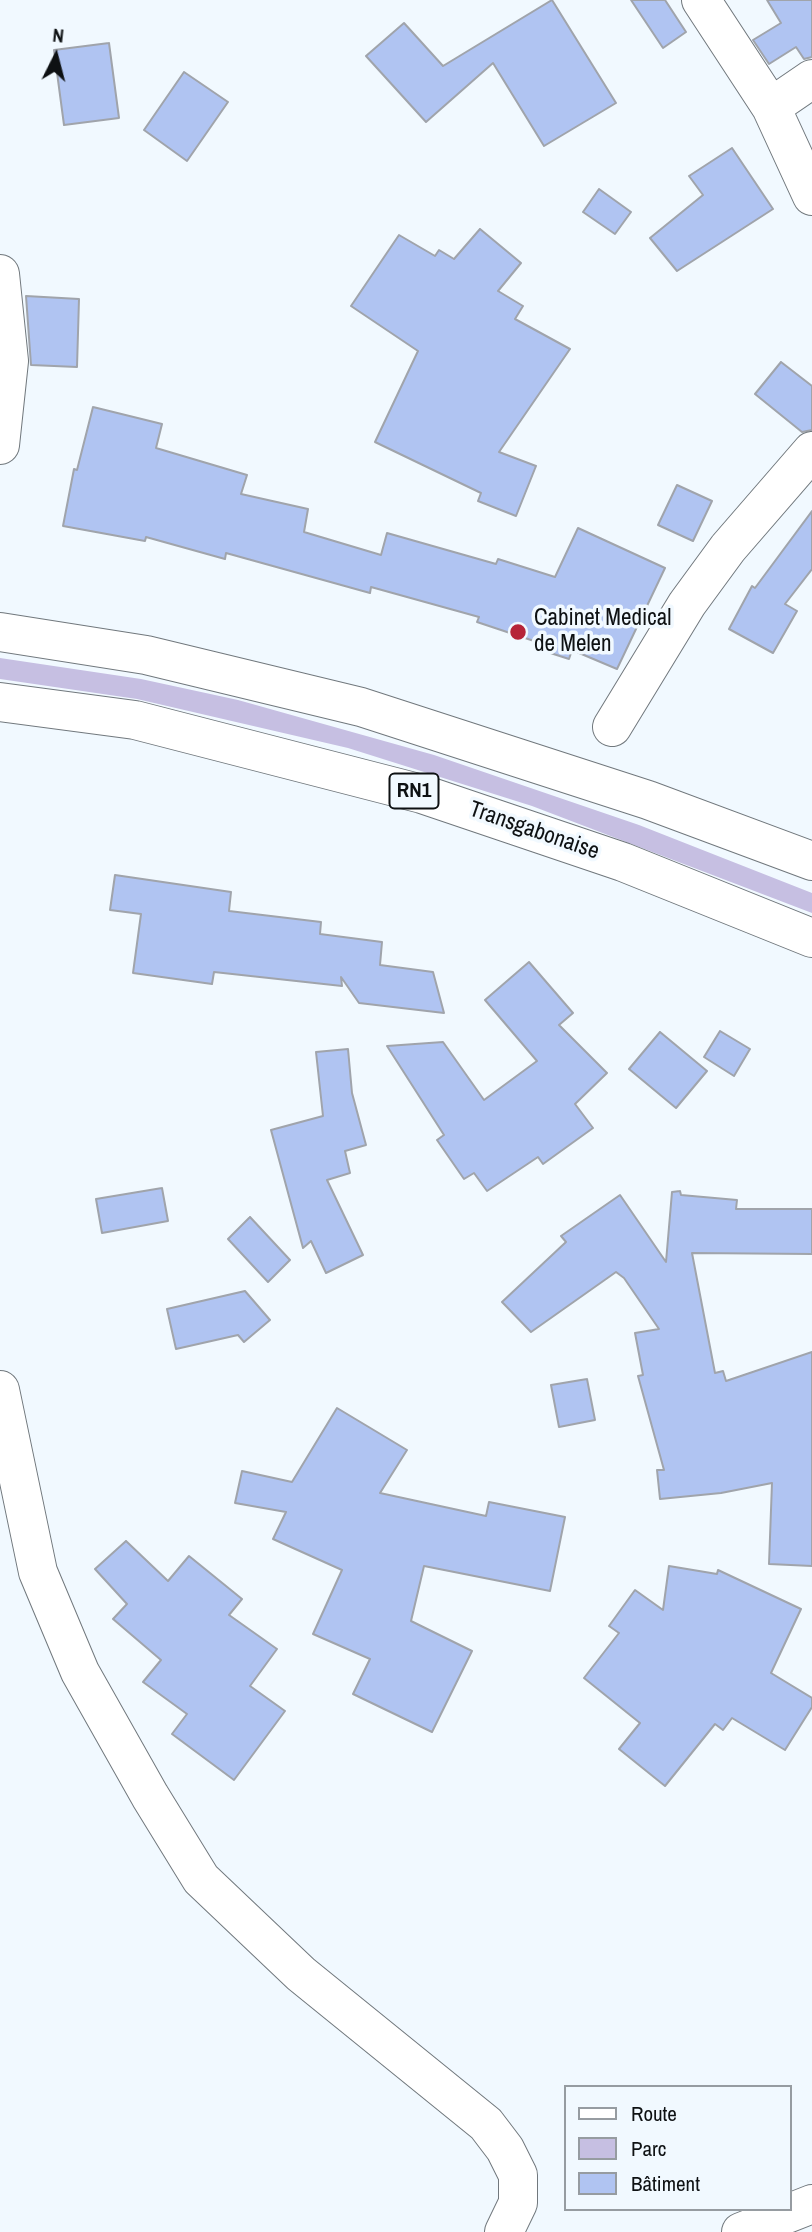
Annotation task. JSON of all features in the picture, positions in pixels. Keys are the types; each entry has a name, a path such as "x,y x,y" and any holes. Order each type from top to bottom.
{"main road":[{"path":"701,0 771,107 812,196"},
{"path":"771,107 812,79"},
{"path":"0,274 9,360 0,445"},
{"path":"612,727 687,604 728,548 812,451"},
{"path":"0,632 146,654 361,706 649,800 812,861"},
{"name":"Transgabonaise","path":"0,702 135,720 422,794 623,862 812,938"},
{"path":"0,1390 6,1468 38,1572 80,1672 150,1796 201,1879 301,1974 486,2124 505,2149 518,2175 518,2203 503,2232"},
{"path":"741,2232 812,2204"}],"green space":[{"path":"0,658 141,679 238,700 434,755 639,825 812,893 812,913 532,806 348,748 137,699 0,679"}],"building":[{"path":"552,0 616,103 544,146 493,63 426,122 366,56 404,23 443,66"},
{"path":"631,0 665,0 686,32 663,48"},
{"path":"767,0 812,0 812,57 804,59 796,47 769,64 753,40 781,23"},
{"path":"109,43 119,118 64,125 54,50"},
{"path":"184,72 228,102 187,161 144,130"},
{"path":"732,148 773,209 677,271 650,238 703,195 689,176"},
{"path":"599,189 631,212 615,234 583,212"},
{"path":"480,229 521,263 498,291 523,306 515,319 570,349 499,452 536,466 516,516 478,501 481,493 375,442 418,351 351,306 399,235 435,256 439,250 454,259"},
{"path":"26,296 79,299 77,367 31,365"},
{"path":"781,362 812,386 812,430 802,432 755,394"},
{"path":"93,407 162,424 156,448 247,475 241,494 308,509 304,532 381,555 387,533 496,564 498,559 555,577 578,528 665,568 617,669 572,650 569,659 541,650 543,644 477,622 479,617 371,587 370,593 226,553 225,559 146,537 145,541 63,526 74,469 77,470"},
{"path":"677,485 712,501 693,541 658,525"},
{"path":"812,511 812,569 785,604 797,611 773,653 729,629 752,586 755,588"},
{"path":"115,875 231,892 229,911 321,922 320,934 382,942 380,965 433,972 444,1013 359,1003 341,977 342,986 214,972 212,984 133,973 141,914 110,910"},
{"path":"529,962 573,1013 559,1025 607,1073 575,1104 593,1128 543,1164 538,1157 487,1191 474,1173 464,1179 437,1140 444,1135 387,1046 443,1042 484,1100 537,1061 485,1000"},
{"path":"720,1031 750,1049 734,1076 704,1057"},
{"path":"660,1032 707,1071 676,1108 629,1069"},
{"path":"348,1049 352,1093 366,1145 345,1151 350,1173 327,1180 363,1255 326,1273 311,1241 303,1248 271,1130 323,1116 316,1052"},
{"path":"162,1188 168,1221 102,1233 96,1199"},
{"path":"680,1191 681,1195 737,1200 736,1209 812,1209 812,1254 692,1253 715,1373 723,1371 726,1381 812,1352 812,1566 769,1564 772,1483 721,1493 660,1499 657,1470 664,1470 638,1376 643,1375 635,1333 659,1329 624,1278 616,1272 531,1332 502,1302 566,1242 561,1236 620,1195 666,1262 672,1192"},
{"path":"250,1217 290,1260 268,1282 228,1239"},
{"path":"245,1291 270,1320 244,1342 238,1335 176,1349 167,1309"},
{"path":"587,1379 595,1420 559,1427 551,1385"},
{"path":"337,1408 407,1450 380,1493 486,1516 489,1502 565,1517 550,1591 424,1566 411,1621 472,1651 432,1732 353,1694 370,1659 313,1634 342,1570 273,1539 286,1512 235,1503 242,1471 292,1482"},
{"path":"126,1541 168,1581 189,1556 242,1599 229,1615 277,1649 250,1686 285,1711 234,1780 172,1734 187,1714 143,1682 161,1660 113,1619 127,1604 95,1569"},
{"path":"669,1566 717,1574 718,1570 801,1609 771,1673 812,1698 812,1707 785,1750 732,1718 723,1730 715,1724 665,1786 619,1749 640,1723 584,1678 619,1633 609,1626 635,1590 663,1610"}],"place":[{"name":"Cabinet Medical de Melen","path":"518,632"}]}
